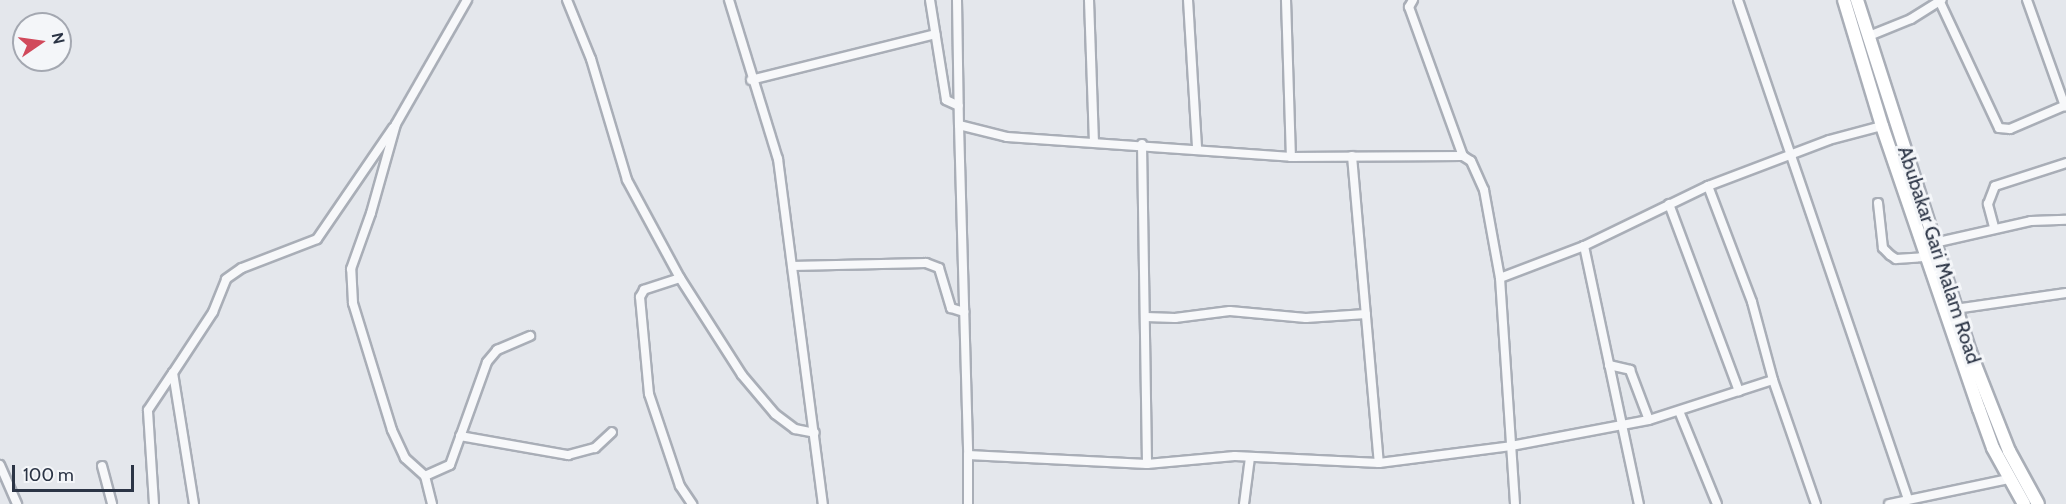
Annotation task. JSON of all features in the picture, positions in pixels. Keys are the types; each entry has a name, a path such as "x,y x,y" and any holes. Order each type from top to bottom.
{"street":[{"path":"154,504 148,410 213,312 226,279 242,268 317,238 396,124 467,0"},
{"path":"567,0 591,59 627,180 680,278 742,375 774,414 795,429 815,433"},
{"path":"729,0 751,80 778,159 823,504"},
{"path":"930,0 946,100 959,106"},
{"path":"957,0 968,504"},
{"path":"1089,0 1094,142"},
{"path":"1188,0 1197,149"},
{"path":"1286,0 1291,157"},
{"path":"1413,0 1409,7 1463,156"},
{"path":"1738,0 1788,154 1908,499"},
{"path":"1844,0 1882,126 1979,409 2009,479 2024,504"},
{"name":"Abubakar Gari Malam Road","path":"1857,0 1955,309 1991,410 2038,504"},
{"path":"1869,36 1911,19 1940,0 1999,128 2010,129 2065,106 2027,0"},
{"path":"751,80 935,34"},
{"path":"396,124 371,213 351,269 352,292 392,430 405,458 426,476 432,504"},
{"path":"958,125 1006,137 1142,144 1291,157 1463,156 1471,161 1484,190 1500,278 1515,504"},
{"path":"1500,278 1584,246 1708,186 1788,154 1882,126"},
{"path":"1142,144 1147,464"},
{"path":"1352,156 1380,462"},
{"path":"1994,227 1988,204 1995,186 2066,163"},
{"path":"1708,186 1752,302 1773,380 1816,504"},
{"path":"1878,203 1883,248 1896,259 1927,257"},
{"path":"1669,204 1739,391"},
{"path":"1934,243 1994,227 2066,220"},
{"path":"1584,246 1639,504"},
{"path":"792,266 926,263 939,268 951,308 964,312"},
{"path":"680,278 644,290 640,297 649,394 680,486 692,504"},
{"path":"1955,309 2066,293"},
{"path":"1146,317 1175,318 1230,311 1306,318 1366,314"},
{"path":"426,476 450,465 487,362 497,351 530,336"},
{"path":"1609,365 1630,370 1649,420"},
{"path":"173,373 194,504"},
{"path":"968,455 1147,464 1250,457 1380,462 1511,446 1622,423 1649,420 1773,380"},
{"path":"1678,411 1717,504"},
{"path":"460,436 568,455 595,448 612,432"},
{"path":"1244,504 1250,457"},
{"path":"0,465 17,504"},
{"path":"102,466 112,504"},
{"path":"1888,504 1908,499 1922,502 2009,479"}]}
